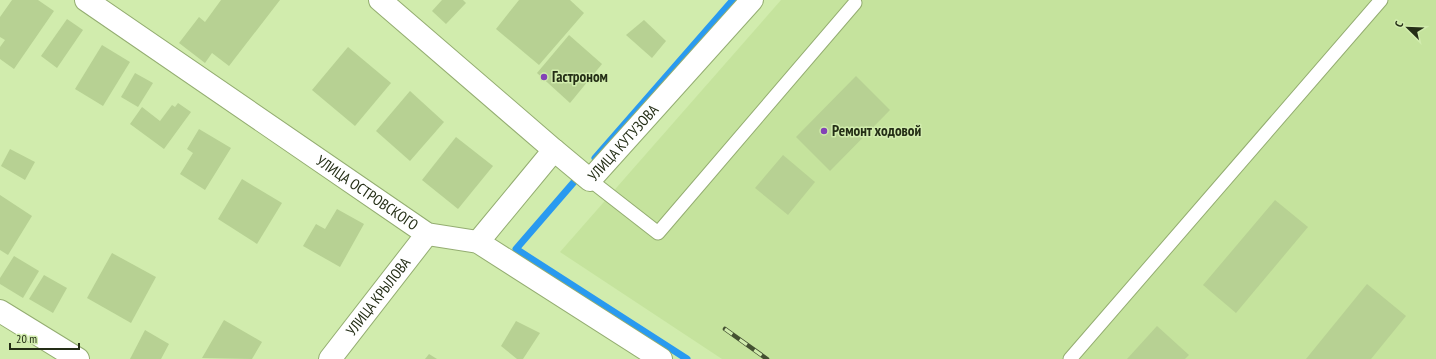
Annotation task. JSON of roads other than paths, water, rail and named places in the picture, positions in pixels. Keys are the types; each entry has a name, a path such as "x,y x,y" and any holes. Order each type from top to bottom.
{"street":[{"name":"УЛИЦА ОСТРОВСКОГО","path":"86,0 426,234 478,242 661,359"},
{"path":"380,0 554,150 478,242"},
{"name":"УЛИЦА КУТУЗОВА","path":"554,150 590,180 752,0"},
{"name":"УЛИЦА КРЫЛОВА","path":"330,359 426,234"},
{"path":"0,311 78,359"}],"lane":[{"path":"1070,359 1381,0"},
{"path":"590,180 658,233 855,3"}],"waterway":[{"path":"595,158 733,0"},
{"path":"580,175 516,249 687,359"}],"railway":[{"path":"725,329 767,359"}],"place":[{"name":"Гастроном","path":"544,77"},
{"name":"Ремонт ходовой","path":"824,131"}]}
